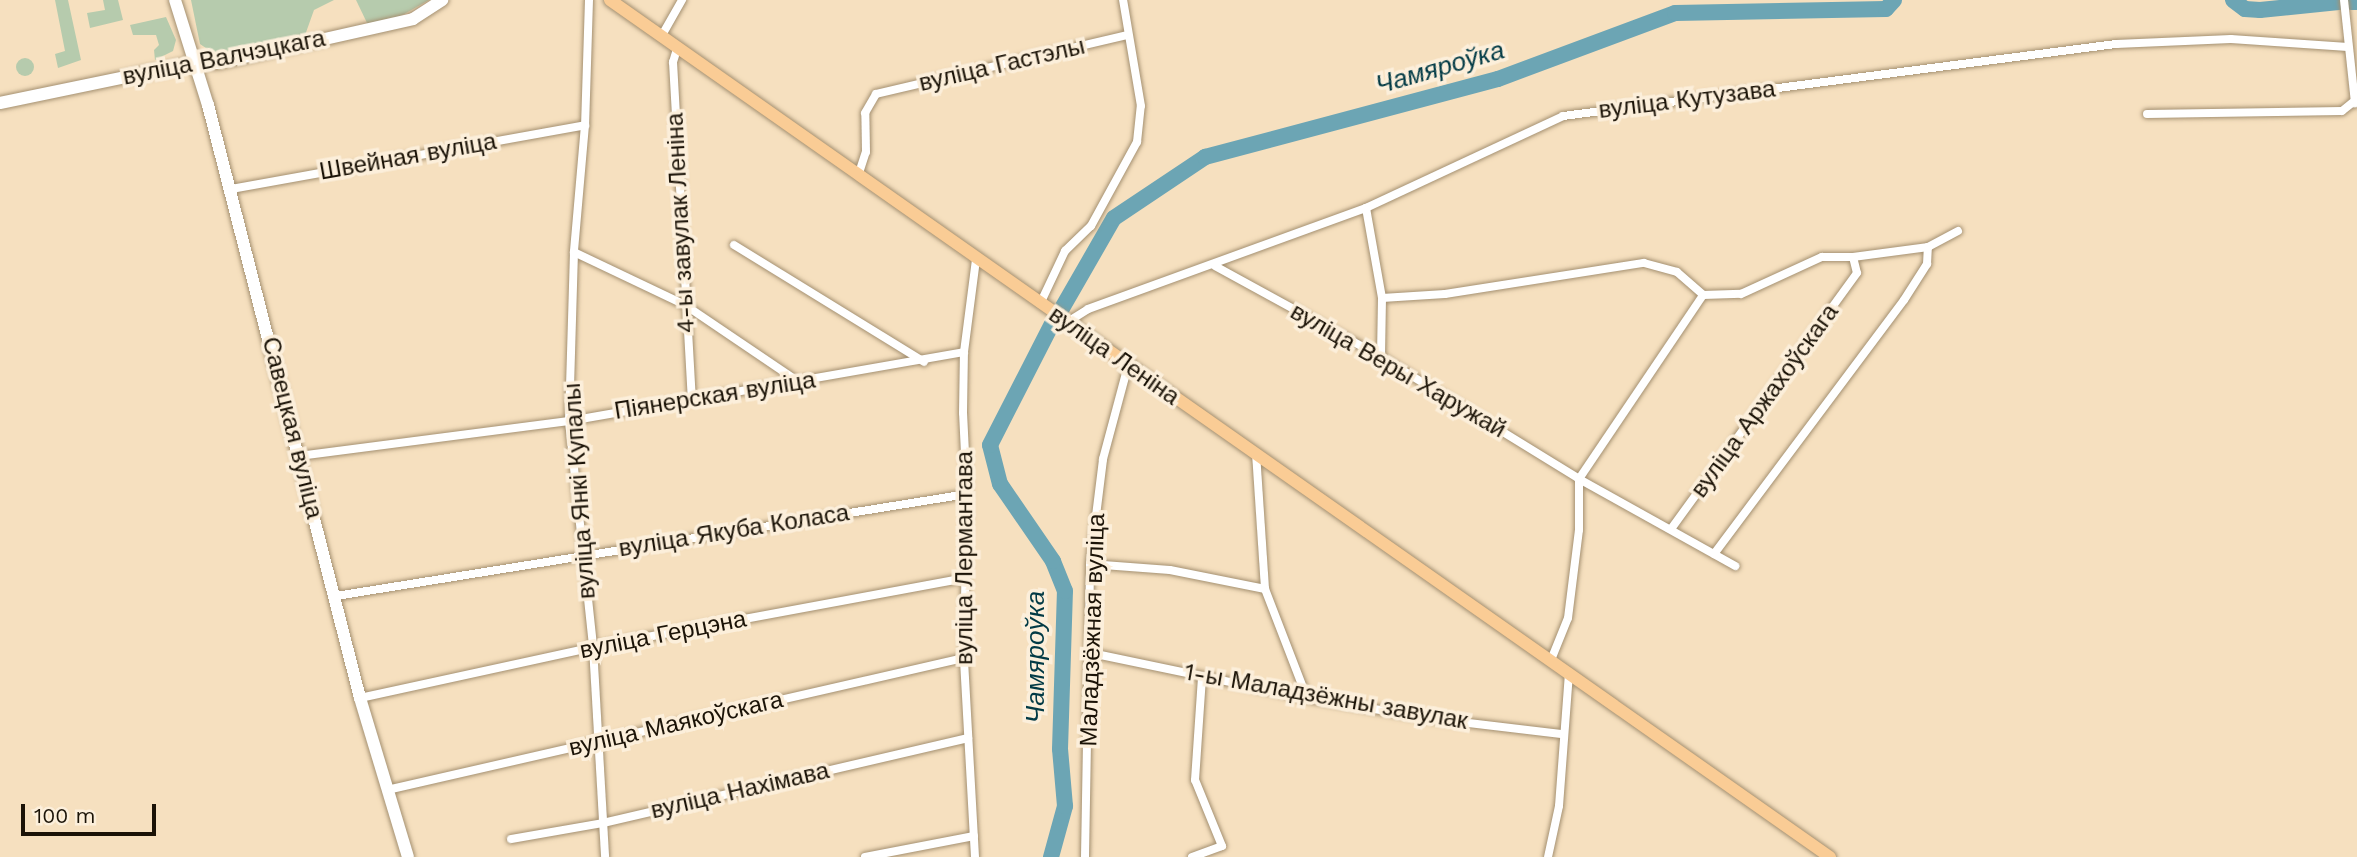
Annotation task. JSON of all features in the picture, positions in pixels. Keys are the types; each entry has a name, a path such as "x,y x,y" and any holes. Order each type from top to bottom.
{"main road":[{"name":"вуліца Леніна","path":"610,0 976,260 1256,453 1830,857"}],"street":[{"name":"Савецкая вуліца","path":"175,0 231,189 360,698 408,857"},
{"name":"вуліца Валчэцкага","path":"0,103 194,63 218,63 413,19 442,0"},
{"name":"вуліца Янкі Купалы","path":"589,0 585,125 573,252 569,421 593,647 596,741 605,857"},
{"path":"661,37 682,0"},
{"path":"1040,304 1065,251 1091,226 1137,142 1141,106 1123,0"},
{"path":"2147,114 2342,111 2355,104 2344,0"},
{"name":"вуліца Гастэлы","path":"858,176 866,152 865,113 876,94 1128,35"},
{"name":"вуліца Кутузава","path":"1066,323 1088,309 1215,266 1366,208 1563,116 2116,44 2231,39 2348,47"},
{"name":"4-ы завулак Леніна","path":"677,48 673,62 692,399"},
{"name":"Швейная вуліца","path":"231,189 585,125"},
{"path":"1366,208 1382,298 1381,357"},
{"path":"1382,298 1445,294 1598,267 1644,263 1677,272 1703,295 1741,294 1822,257 1853,257 1928,247 1958,231"},
{"path":"734,245 924,362"},
{"path":"1714,554 1904,300 1927,264 1928,247"},
{"path":"573,252 685,305 800,383"},
{"name":"вуліца Аржахоўскага","path":"1672,528 1857,273 1853,257"},
{"name":"вуліца Лермантава","path":"975,857 964,658 967,494 964,352 976,260"},
{"name":"вуліца Веры Харужай","path":"1215,266 1381,357 1579,479 1672,528 1735,566"},
{"path":"1551,660 1568,618 1579,530 1579,479 1703,295"},
{"name":"Піянерская вуліца","path":"299,456 569,421 924,362 964,352"},
{"name":"Маладзёжная вуліца","path":"1085,857 1091,653 1090,564 1103,459 1128,366"},
{"path":"1256,453 1265,589 1307,698"},
{"name":"вуліца Якуба Коласа","path":"336,596 967,494"},
{"path":"1090,564 1170,570 1265,589"},
{"name":"вуліца Герцэна","path":"360,698 593,647 966,578"},
{"name":"1-ы Маладзёжны завулак","path":"1091,653 1307,698 1434,719 1561,734"},
{"name":"вуліца Маякоўскага","path":"387,790 964,658"},
{"path":"1548,857 1559,806 1561,734 1569,674"},
{"path":"1192,857 1222,846 1195,780 1202,677"},
{"name":"вуліца Нахімава","path":"511,839 603,823 968,738"},
{"path":"864,857 974,836"}],"green space":[{"path":"55,0 68,0 81,60 58,68 55,54 65,51"},
{"path":"103,0 118,0 123,20 90,28 87,13 105,10"},
{"path":"191,0 334,0 314,10 304,38 219,57 200,44"},
{"path":"356,0 429,0 399,17 368,25"},
{"path":"166,17 176,40 173,51 155,60 154,50 159,45 156,35 133,35 130,25"},
{"path":"25,58 31,61 34,67 31,73 25,76 19,73 16,67 19,61"}],"waterway":[{"name":"Чамяроўка","path":"1061,310 1114,218 1205,157 1498,79 1675,13 1886,9 1894,0"},
{"name":"Чамяроўка","path":"2233,0 2245,9 2260,10 2339,2"},
{"name":"Чамяроўка","path":"2351,2 2357,2"},
{"name":"Чамяроўка","path":"1051,857 1065,806 1060,749 1065,591 1053,561 1000,484 990,445 1053,322"}]}
